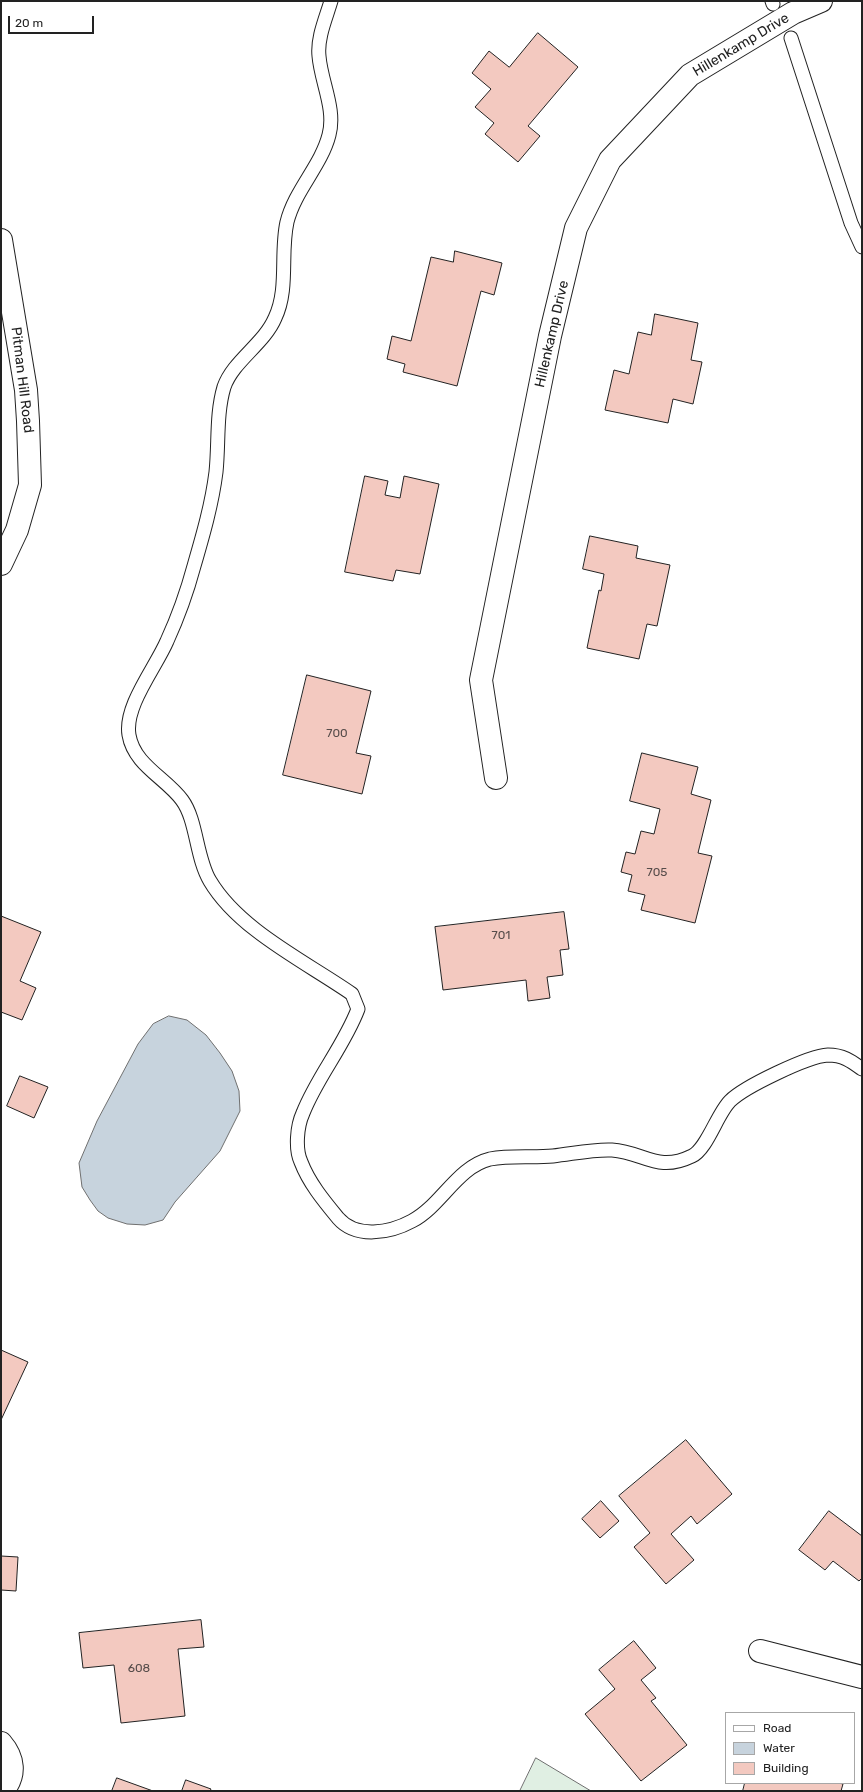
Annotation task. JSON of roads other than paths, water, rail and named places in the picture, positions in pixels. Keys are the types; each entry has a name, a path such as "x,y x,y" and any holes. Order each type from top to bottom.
{"street":[{"name":"Hillenkamp Drive","path":"496,778 481,680 550,336 576,228 610,160 690,75 792,13 821,1"},
{"name":"Pitman Hill Road","path":"1,240 26,390 30,486 17,530 1,564"},
{"path":"760,1651 862,1677"},
{"path":"1,1743 8,1753 12,1763 12,1774 8,1785 3,1791"}],"lane":[{"path":"331,1 323,28 318,53 331,118 330,134 322,153 293,204 287,221 281,299 276,316 267,334 226,382 220,403 212,500 181,609 154,669 139,692 130,717 129,735 137,755 152,772 171,788 184,803 209,880 230,909 265,937 352,994 358,1009 341,1044 302,1114 298,1137 300,1160 312,1184 342,1222 366,1233 387,1230 413,1221 437,1201 470,1169 489,1160 611,1150 630,1153 655,1163 676,1162 695,1155 707,1138 719,1116 731,1100 752,1086 807,1061 828,1055 847,1058 862,1069"},
{"path":"790,38 803,72 848,216 862,248"}],"water":[{"path":"169,1016 187,1020 206,1035 220,1053 232,1071 239,1091 240,1111 220,1151 175,1202 163,1220 145,1225 127,1224 108,1218 98,1211 82,1187 79,1163 97,1121 138,1044 153,1024"}]}
